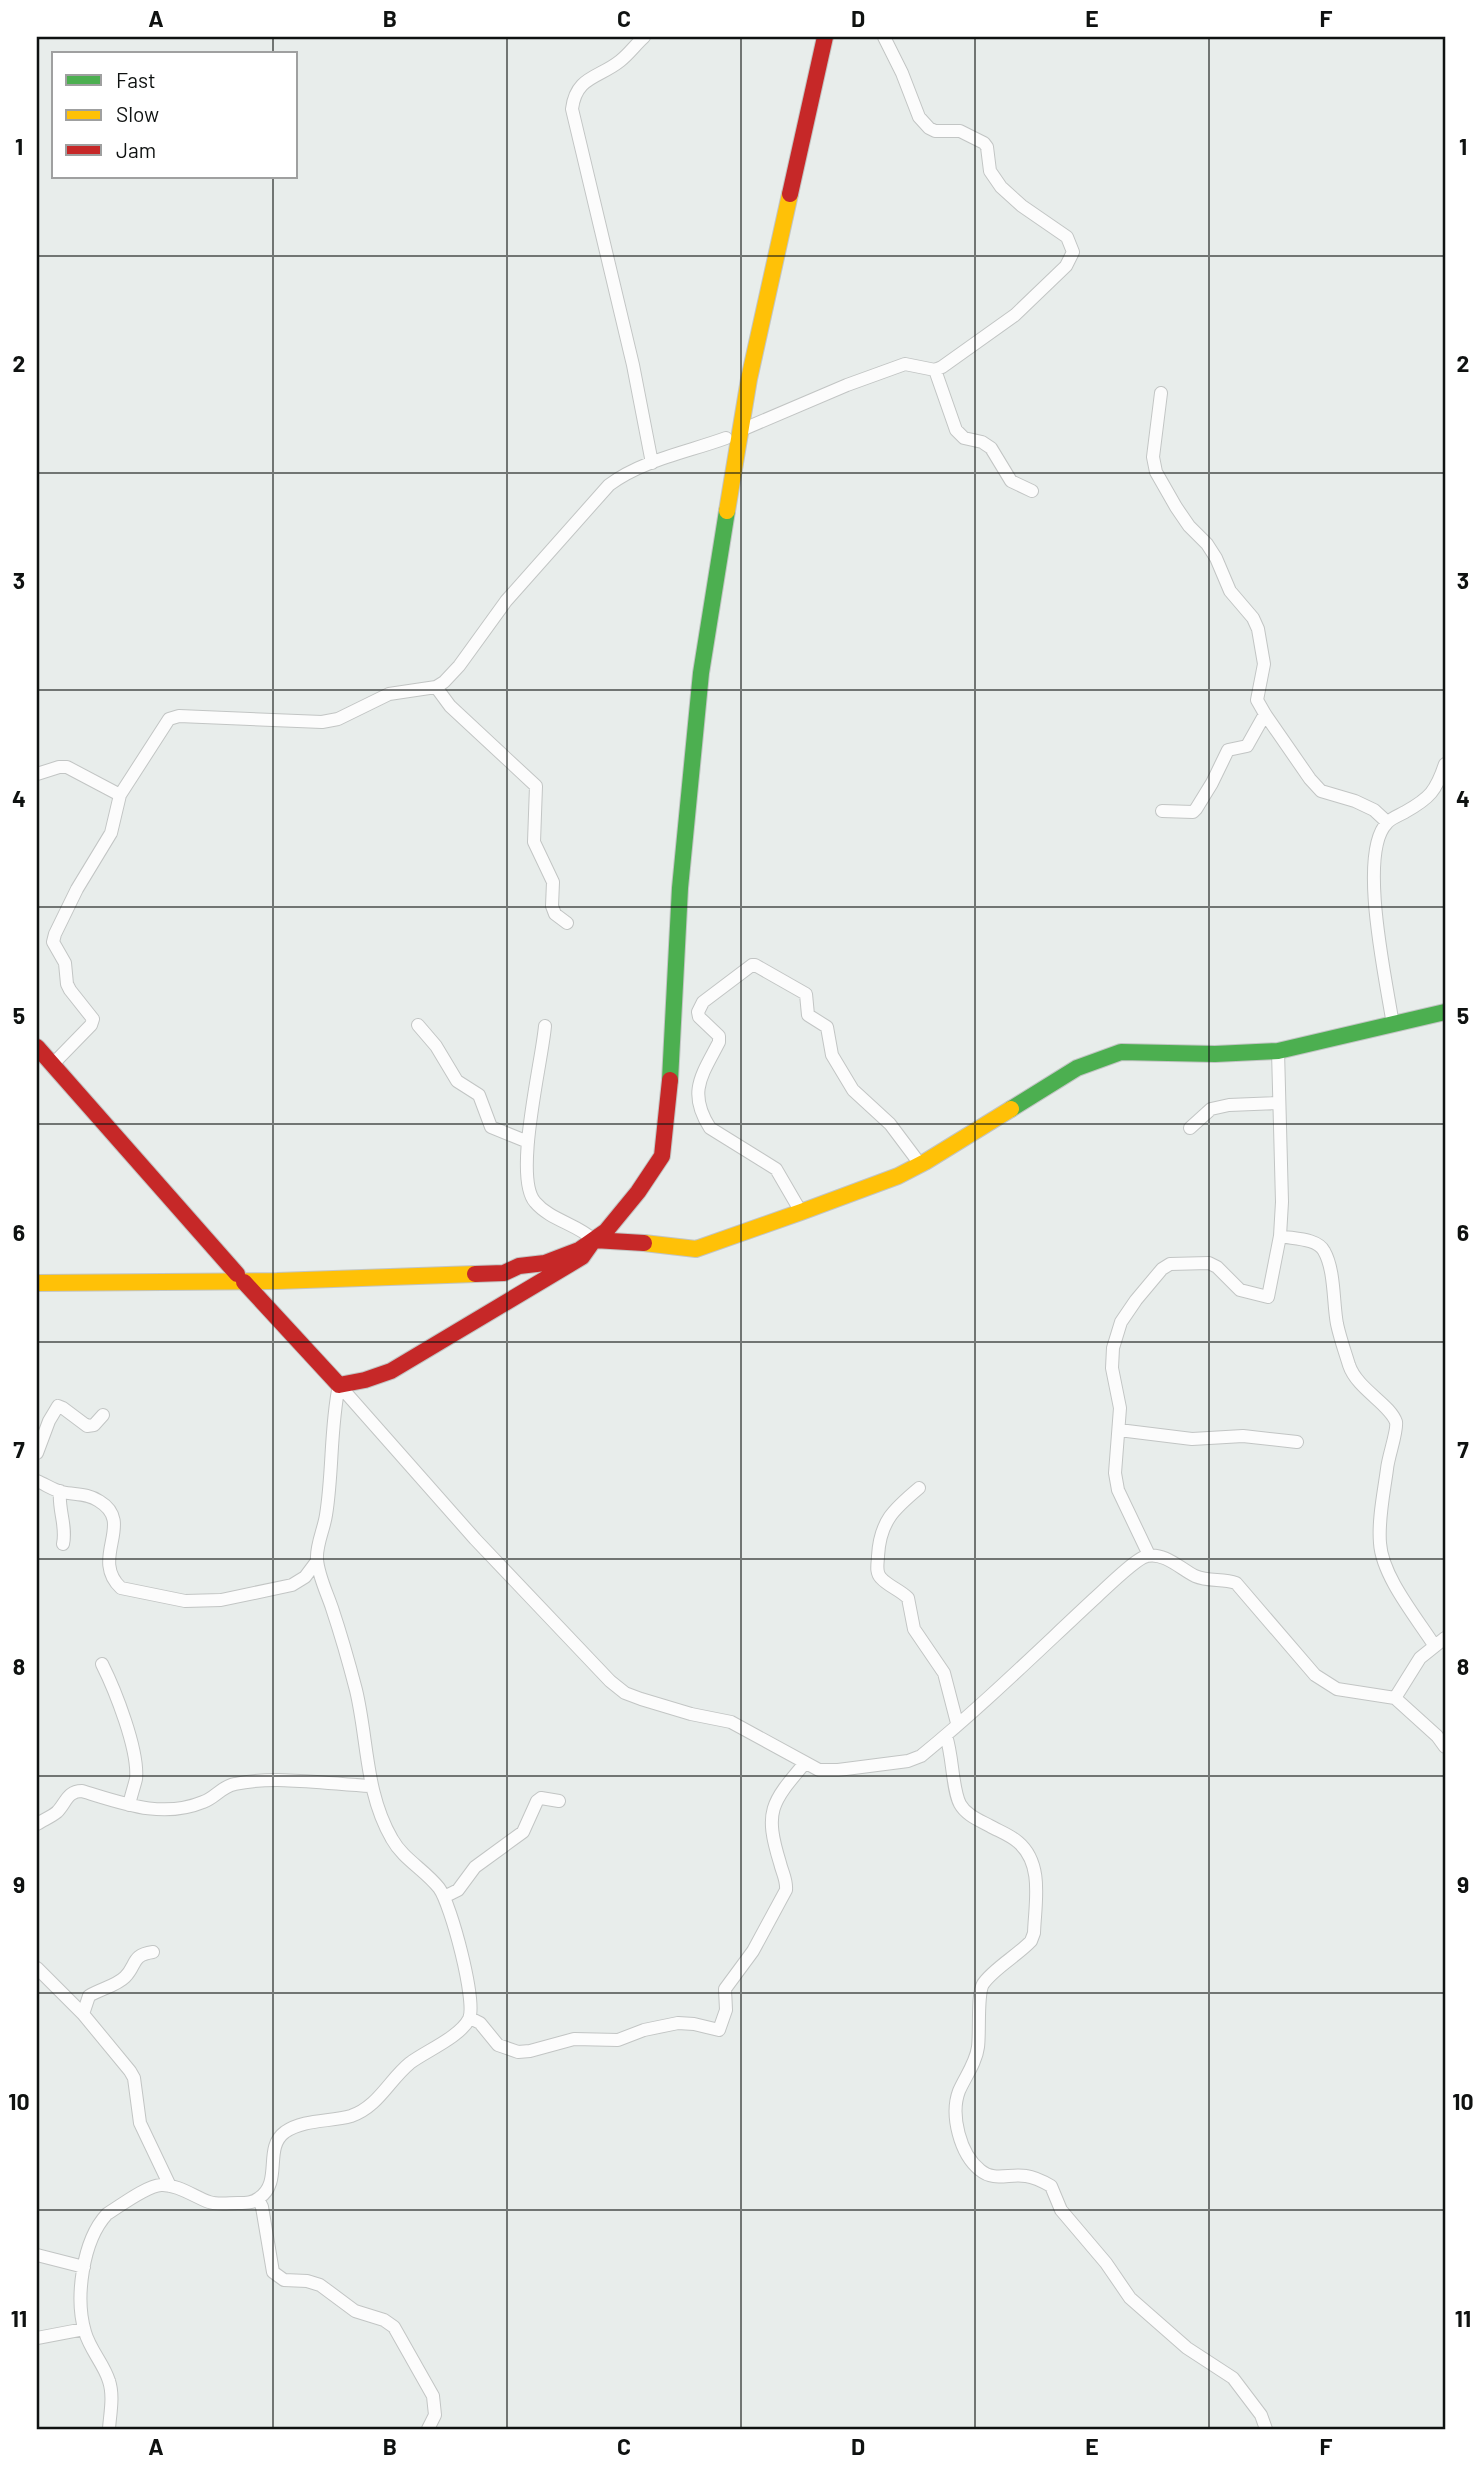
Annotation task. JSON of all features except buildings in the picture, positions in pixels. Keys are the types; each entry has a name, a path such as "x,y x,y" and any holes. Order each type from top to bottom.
{"main road":[{"path":"733,435 742,353 814,37"},
{"path":"37,1275 241,1278 545,1263 579,1250 606,1231 638,1192 655,1164 650,1152 659,1066 673,839 694,654 733,435 825,37"},
{"path":"594,1240 696,1249 801,1212 898,1176 1077,1068 1106,1056 1121,1052 1214,1054 1278,1051 1445,1012"},
{"path":"37,1047 339,1385 366,1381 391,1371 582,1256 594,1240"},
{"path":"37,1283 106,1278"}],"street":[{"path":"643,37 621,60 580,85 574,95 572,108 630,352 652,463"},
{"path":"52,1065 91,1025 93,1019 67,984 65,963 53,942 55,934 77,889 111,833 120,794 157,736 174,716 322,722 338,719 389,694 436,687 459,666 506,601 620,476 733,435 846,385 905,364 935,370 1015,315 1066,266 1073,253 1067,237 1001,187 990,171 984,143 960,131 935,131 919,117 884,37"},
{"path":"935,370 956,430 964,438 982,442 991,448 1011,481 1032,491"},
{"path":"1161,393 1153,457 1156,472 1189,526 1207,544 1216,558 1230,591 1254,618 1264,664 1258,700 1265,714 1321,791 1355,800 1374,810 1387,822"},
{"path":"436,687 450,706 537,786 534,842 553,881 552,906 555,914 567,923"},
{"path":"1162,811 1193,812 1228,750 1247,746 1265,714"},
{"path":"1393,1025 1373,890 1374,859 1380,835 1387,822 1429,797 1438,785 1445,764"},
{"path":"37,774 67,767 120,794"},
{"path":"801,1212 776,1169 710,1128 705,1121 698,1093 699,1080 719,1042 719,1036 699,1017 699,1008 703,1002 752,965 806,994 808,1015 827,1027 832,1055 853,1090 890,1124 920,1164"},
{"path":"418,1025 436,1046 457,1081 479,1095 491,1127 528,1142"},
{"path":"545,1026 528,1142 527,1186 537,1206 580,1228 594,1240"},
{"path":"1149,1555 1118,1490 1115,1473 1120,1408 1112,1368 1113,1349 1121,1322 1162,1269 1170,1264 1209,1263 1217,1267 1240,1290 1268,1297 1280,1236 1282,1156 1278,1051"},
{"path":"1190,1128 1211,1109 1230,1105 1278,1103"},
{"path":"1280,1236 1317,1244 1323,1249 1337,1325 1350,1367 1368,1393 1388,1410 1396,1421 1389,1453 1380,1544 1386,1566 1394,1581 1440,1642 1420,1658 1395,1698"},
{"path":"37,1480 60,1492 85,1495 98,1500 112,1515 115,1525 107,1563 114,1581 121,1588 185,1601 221,1600 292,1585 305,1577 317,1561 326,1514 331,1428 339,1385"},
{"path":"339,1385 475,1539 610,1681 625,1693 691,1714 731,1722 819,1770 908,1761 921,1756 1107,1587 1149,1555 1171,1561 1203,1579 1216,1582 1229,1580 1236,1583 1315,1675 1328,1684 1349,1691 1395,1698 1437,1736 1445,1747"},
{"path":"37,1453 48,1421 58,1406 87,1426 94,1425 103,1415"},
{"path":"1119,1430 1192,1438 1243,1436 1297,1442"},
{"path":"919,1488 894,1509 884,1525 877,1573 908,1598 914,1629 944,1672 957,1723"},
{"path":"60,1492 59,1506 65,1536 63,1544"},
{"path":"109,2429 109,2380 84,2329 82,2308 84,2267 96,2229 107,2214 160,2185 170,2186 216,2203 249,2202 258,2199 271,2184 274,2147 278,2138 300,2125 351,2116 364,2109 376,2100 409,2064 458,2031 470,2018 460,1947 444,1897 438,1887 391,1839 370,1786 364,1727 356,1691 317,1561"},
{"path":"102,1664 116,1690 136,1763 136,1778 129,1805"},
{"path":"946,1736 952,1752 957,1796 961,1806 969,1815 1016,1840 1033,1865 1036,1878 1034,1933 1031,1941 981,1986 978,2052 958,2095 958,2123 964,2151 986,2175 1027,2175 1051,2186 1061,2210 1106,2263 1130,2298 1187,2348 1233,2378 1261,2415 1266,2429"},
{"path":"470,2018 480,2024 498,2045 518,2052 574,2039 618,2040 644,2030 678,2023 719,2030 726,2010 725,1989 753,1951 786,1889 786,1880 772,1834 771,1810 781,1791 805,1763"},
{"path":"37,1824 54,1814 75,1791 156,1810 183,1809 207,1801 224,1787 260,1780 370,1786"},
{"path":"444,1897 458,1890 475,1867 523,1832 537,1801 541,1798 559,1801"},
{"path":"83,2014 87,2009 89,1996 120,1981 128,1975 134,1961 141,1954 153,1952"},
{"path":"37,1968 83,2014 130,2071 134,2078 144,2133 170,2186"},
{"path":"258,2199 262,2207 272,2272 278,2278 320,2285 355,2311 384,2320 398,2333 433,2396 436,2408 428,2429"},
{"path":"37,2255 84,2267"},
{"path":"37,2338 84,2329"}],"traffic: fast":[{"path":"670,1080 680,888 701,673 727,511"},
{"path":"1011,1109 1077,1068 1121,1052 1215,1054 1278,1051 1445,1012"}],"traffic: slow":[{"path":"727,511 749,379 790,194"},
{"path":"644,1243 696,1249 801,1212 898,1176 1011,1109"},
{"path":"37,1283 277,1281 475,1274"}],"traffic: jam":[{"path":"790,194 825,37"},
{"path":"37,1047 237,1274"},
{"path":"475,1274 504,1273 519,1266 545,1263 579,1250 606,1231 638,1192 662,1156 670,1080"},
{"path":"244,1282 339,1385 391,1371 582,1257 594,1240 644,1243"}]}
